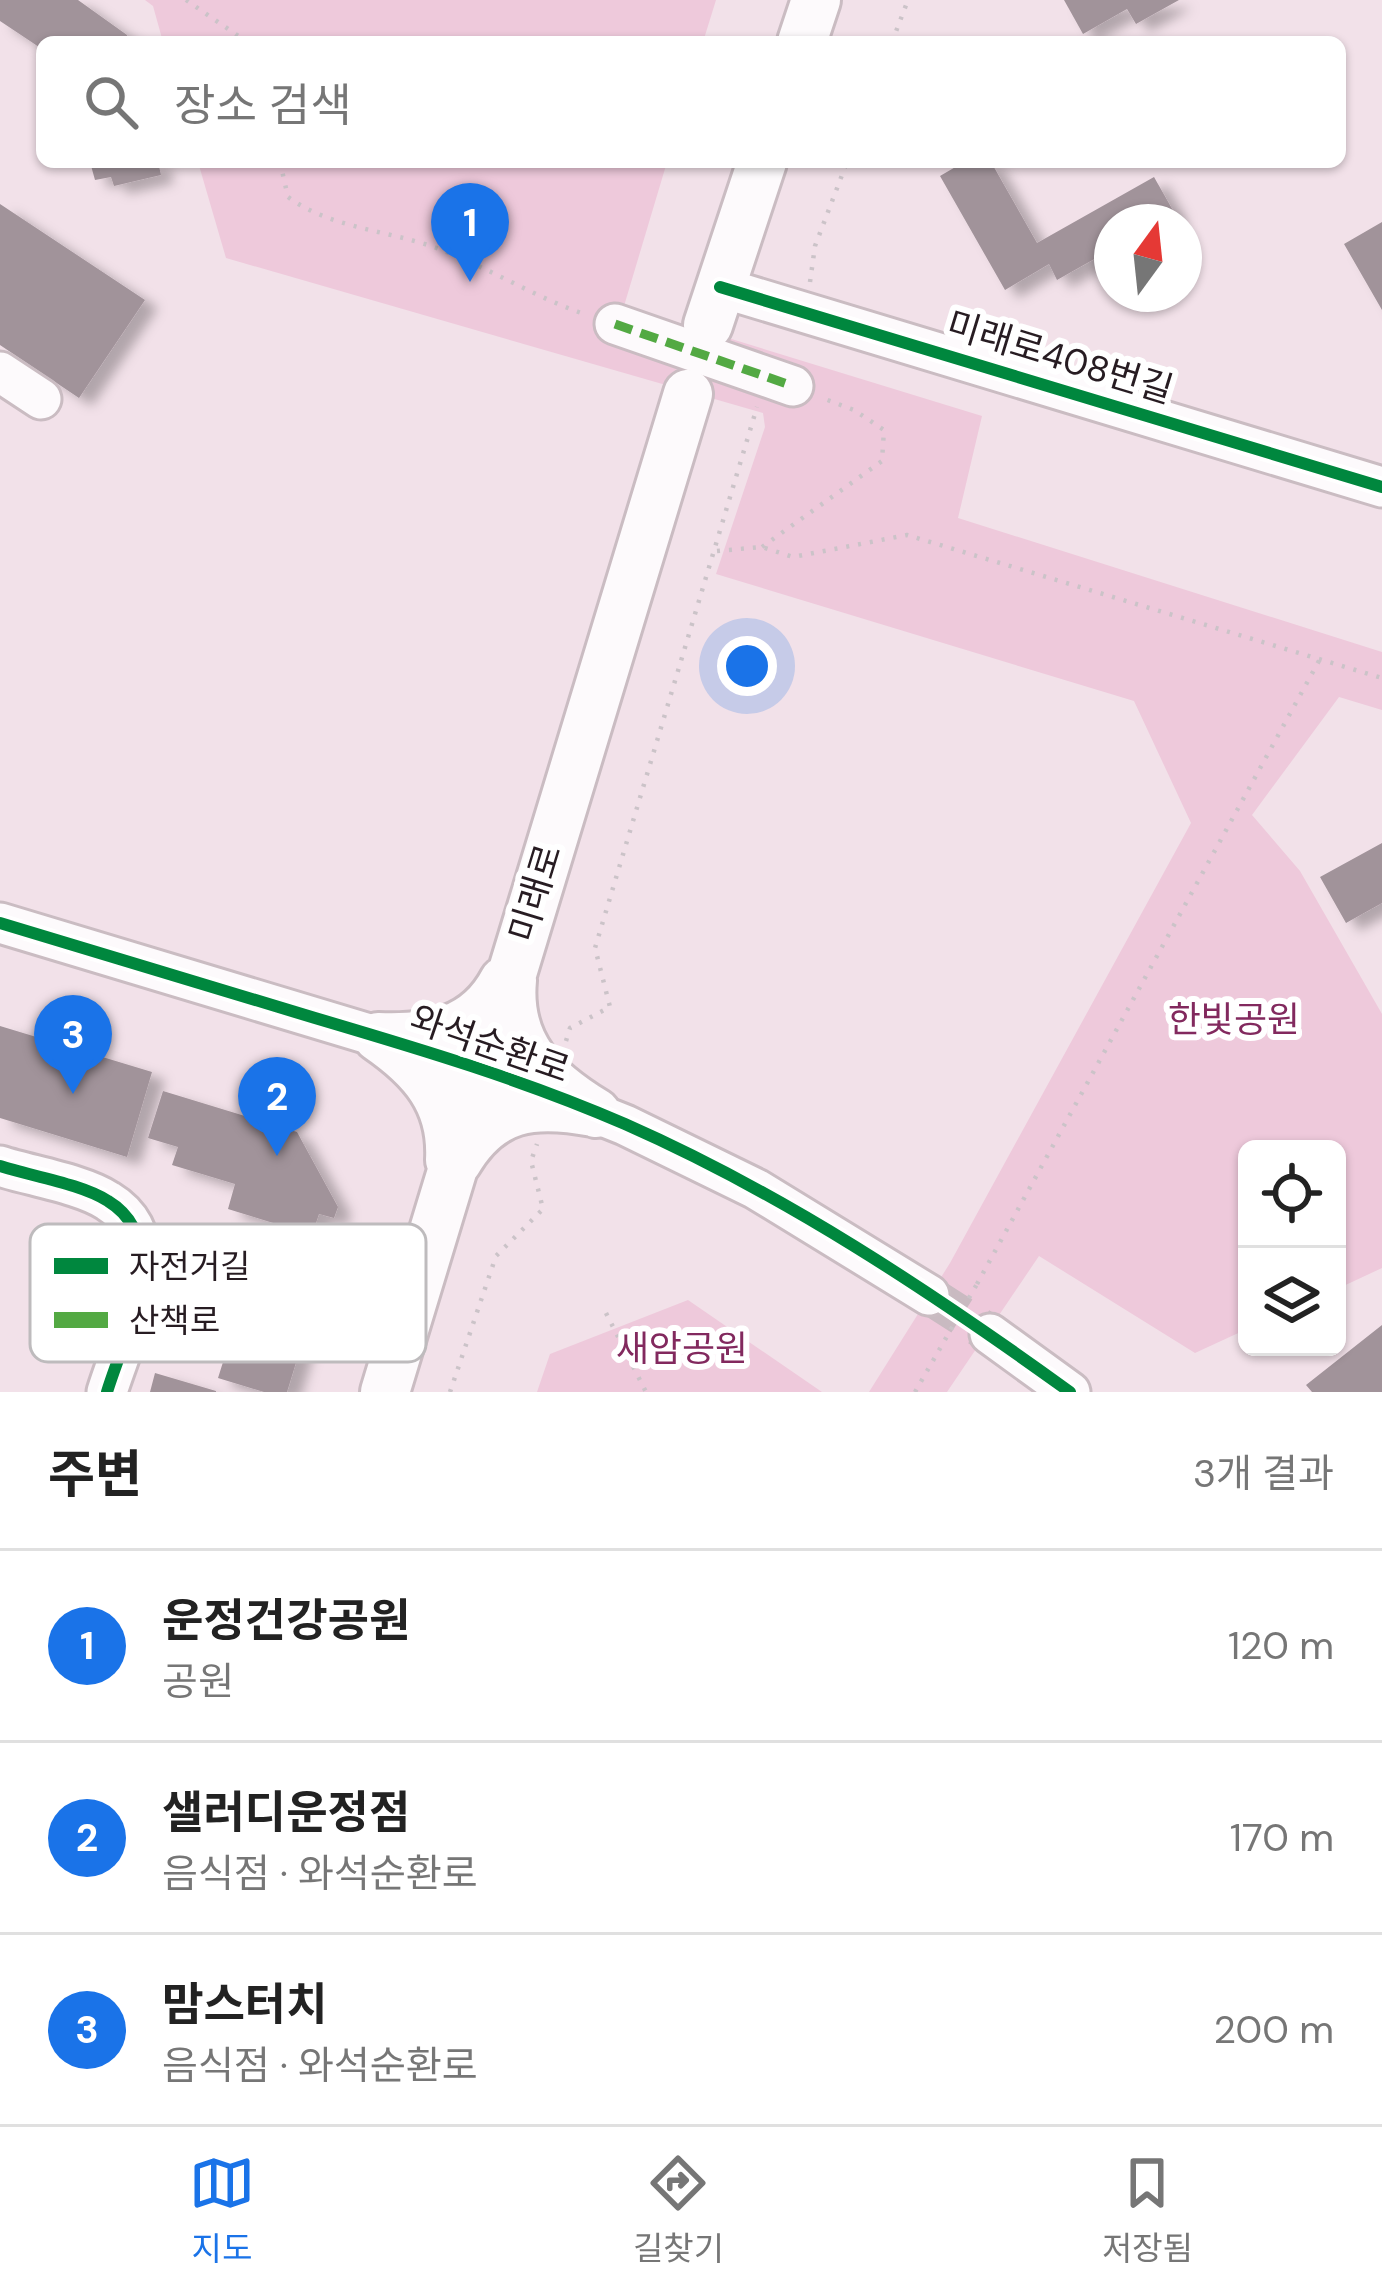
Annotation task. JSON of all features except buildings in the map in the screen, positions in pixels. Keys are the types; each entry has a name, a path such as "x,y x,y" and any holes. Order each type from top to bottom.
{"main road":[{"path":"804,36 816,0"},
{"path":"714,306 760,168"},
{"name":"미래로","path":"426,1254 688,394"},
{"path":"379,1037 417,1038 449,1032 495,997 514,961"},
{"path":"514,961 510,1000 520,1036 551,1096 596,1113"},
{"path":"379,1037 410,1059 432,1085 446,1114 451,1142 449,1176"},
{"path":"449,1176 468,1143 494,1120 551,1096"},
{"name":"미래로","path":"385,1392 394,1362"}],"street":[{"name":"미래로408번길","path":"714,306 804,312 1382,487"},
{"path":"615,325 776,393"},
{"path":"0,372 41,399"},
{"name":"와석순환로","path":"0,923 482,1068 596,1113 757,1190 929,1295"},
{"path":"0,1166 106,1199 131,1224"},
{"path":"990,1334 1070,1392"},
{"path":"107,1392 116,1362"}],"path":[{"path":"186,0 238,36"},
{"path":"894,36 908,0"},
{"path":"281,168 288,197 310,213 431,247 555,304 615,325"},
{"path":"804,312 815,246 845,168"},
{"path":"450,1392 496,1256 543,1209 532,1161 570,1028 610,1007 595,949 714,552 776,393 854,410 884,430 883,461 762,547"},
{"path":"714,552 762,547 793,557 907,535 1382,677"},
{"path":"914,1392 1320,659"},
{"path":"606,1313 646,1392"}],"green space":[{"path":"145,0 716,0 705,36 161,36 153,6"},
{"name":"한빛공원","path":"200,168 665,168 624,306 982,416 958,518 1382,652 1382,710 1339,697 1252,815 1300,871 1382,1014 1382,1268 1346,1285 1346,1140 1238,1140 1238,1333 1195,1353 1039,1256 947,1392 869,1392 950,1263 1191,823 1134,701 716,574 765,427 763,413 226,258"},
{"name":"새암공원","path":"688,1300 822,1392 537,1392 550,1354"}],"tunnel":[{"path":"929,1295 990,1334"}],"marked path":[{"path":"615,324 793,386"}],"cycle path":[{"path":"720,287 1382,487"},
{"path":"0,923 433,1054 625,1124 742,1181 855,1246 1070,1392"},
{"path":"0,1166 97,1195 131,1224"},
{"path":"107,1392 117,1362"}],"place":[{"name":"운정건강공원","path":"470,282"},
{"name":"맘스터치","path":"73,1094"},
{"name":"샐러디운정점","path":"277,1156"}]}
